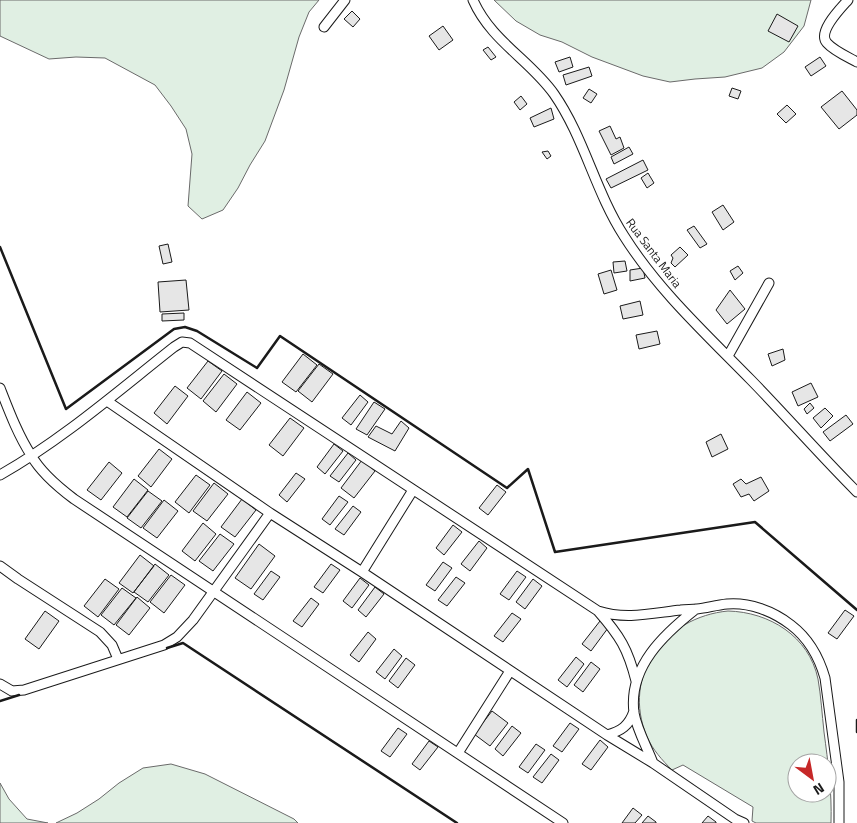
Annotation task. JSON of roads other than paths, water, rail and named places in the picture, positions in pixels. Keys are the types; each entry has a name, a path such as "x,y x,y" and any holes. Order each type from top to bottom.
{"street":[{"path":"324,27 345,0"},
{"name":"Rua Santa Maria","path":"473,0 484,19 500,39 553,93 567,116 612,216 624,237 658,283 857,492"},
{"path":"848,0 827,26 824,39 828,45 857,62"},
{"path":"728,356 769,283"},
{"path":"0,475 31,456 106,401 174,347 182,342 190,343 598,611 626,616 734,604 758,608 786,621 811,646 822,667 825,678 839,782 838,823"},
{"path":"0,388 31,456 51,480 74,499 563,823"},
{"path":"106,401 270,513 606,735 653,763 736,821 744,823"},
{"path":"362,572 414,490"},
{"path":"0,684 12,691 24,690 156,648 177,637 185,630 214,593 270,513"},
{"path":"0,566 100,632 112,645 118,659"},
{"path":"653,763 634,711 636,681 640,670 651,652 665,635 696,609"},
{"path":"598,611 622,641 630,657 636,681"},
{"path":"458,753 510,671"},
{"path":"606,735 618,732 626,726 634,711"}]}
